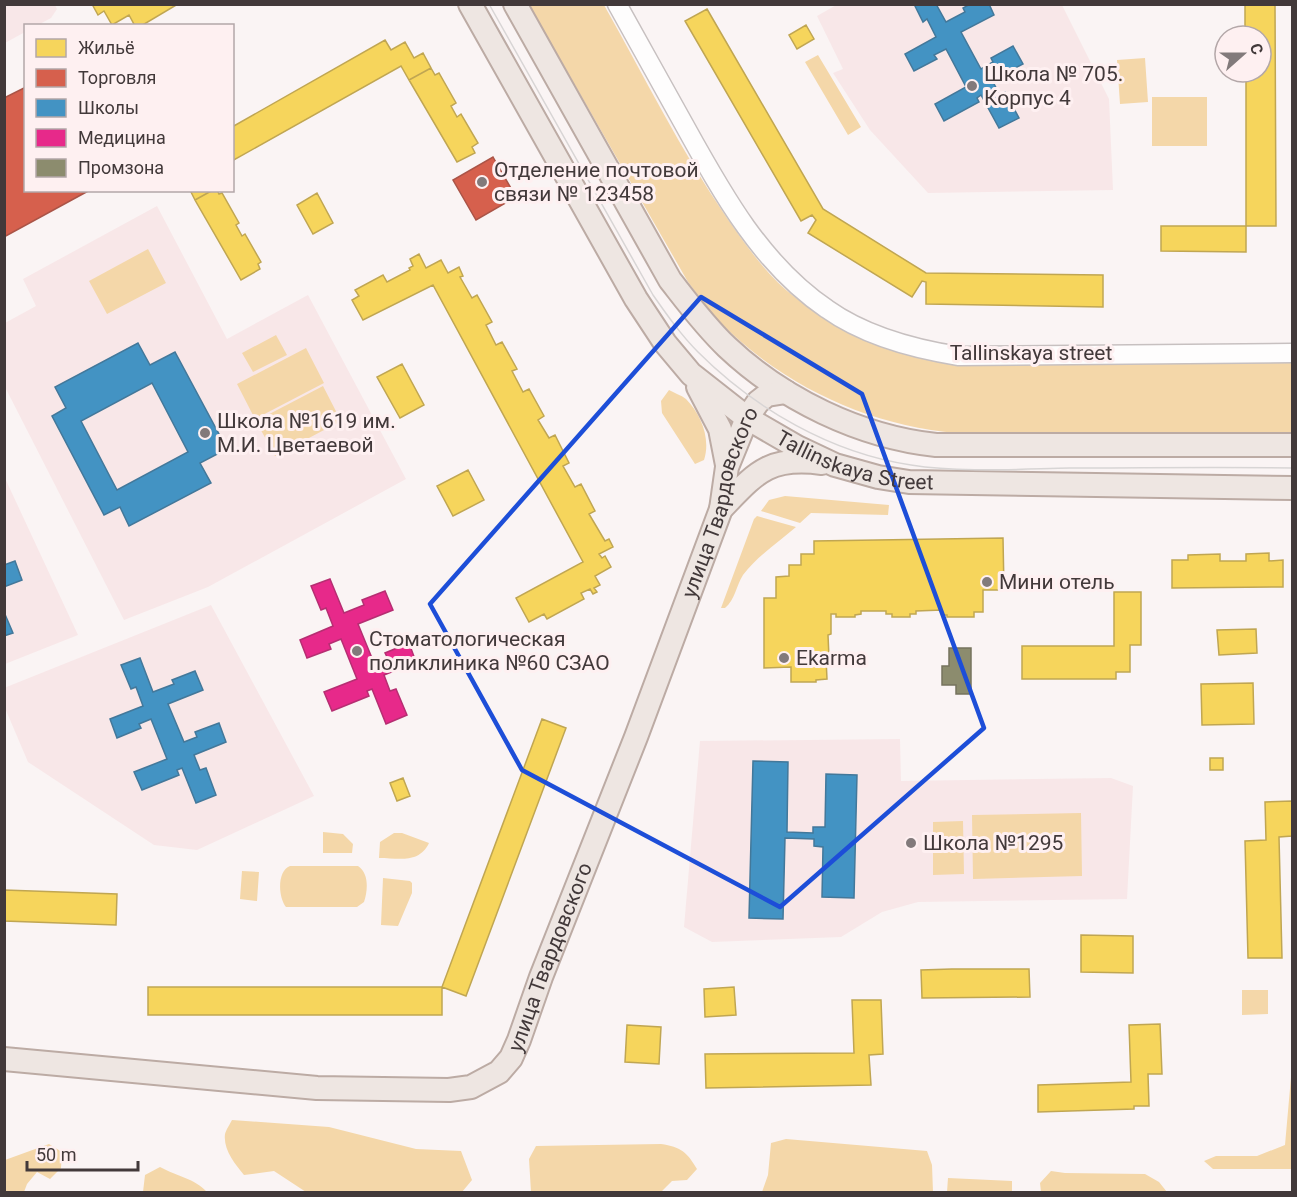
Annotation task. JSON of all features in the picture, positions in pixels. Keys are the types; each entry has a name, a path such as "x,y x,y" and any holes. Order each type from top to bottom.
{"main road":[{"name":"Tallinskaya Street","path":"470,4 636,299 665,343 691,374 747,418 835,465 878,477 927,484 1293,488"},
{"name":"Tallinskaya Street","path":"515,4 670,280 691,308 727,347 786,392 824,412 858,426 903,440 936,445 1293,446"},
{"path":"691,374 718,423 727,467"},
{"name":"улица Твардовского","path":"4,1059 317,1089 449,1090 471,1087 499,1072 511,1058 519,1040 541,977 636,737 721,509 727,467 747,418 764,397 773,393 786,392"},
{"path":"721,509 753,476 774,465 793,461 835,465"}],"street":[{"name":"Tallinskaya street","path":"617,4 714,179 755,238 769,257 796,285 828,310 850,323 923,350 959,356 1293,352"}],"highlighted area":[{"path":"701,297 862,394 984,728 780,907 522,770 430,604"}],"shaded area":[{"path":"5,4 55,5 57,9 51,18 40,24 24,24 24,33 5,43"},
{"name":"Школа № 705. Корпус 4","path":"838,4 1062,5 1109,99 1113,190 928,193 870,130 833,73 843,69 817,16"},
{"path":"529,5 604,5 678,140 710,193 758,261 796,298 839,326 870,340 919,357 1292,362 1292,434 957,433 891,422 828,398 798,383 743,344 719,321 688,282"},
{"path":"818,55 861,127 848,135 805,62"},
{"path":"1145,58 1148,102 1120,104 1117,60"},
{"path":"1152,97 1207,97 1207,146 1152,146"},
{"name":"Школа №1619 им. М.И. Цветаевой","path":"157,206 227,339 308,295 406,479 208,587 124,620 5,387 5,323 36,306 23,279"},
{"path":"148,249 166,283 107,314 89,281"},
{"path":"276,335 287,355 253,372 242,353"},
{"path":"306,348 324,383 255,419 237,384"},
{"path":"323,386 341,421 275,456 256,421"},
{"path":"669,390 686,399 696,412 703,427 706,452 704,460 695,464 662,413 661,401"},
{"path":"4,476 78,635 5,664 4,664"},
{"path":"785,496 889,505 888,515 811,513 800,523 761,511 769,500"},
{"path":"757,516 796,527 761,555 743,575 731,601 725,608 721,608 754,519"},
{"path":"211,605 314,796 197,850 154,845 28,762 5,708 4,688"},
{"name":"Школа №1295","path":"900,739 901,781 1111,778 1133,786 1127,899 918,902 882,912 841,937 712,942 684,927 700,741"},
{"path":"1081,813 1082,876 973,879 972,815"},
{"path":"963,821 964,874 933,875 933,822"},
{"path":"323,832 343,834 353,844 352,853 323,853"},
{"path":"394,833 402,833 429,843 425,850 414,857 379,858 380,842"},
{"path":"290,866 358,866 362,869 367,882 364,902 357,907 286,907 281,897 280,885 283,873"},
{"path":"242,871 259,872 257,901 240,899"},
{"path":"383,878 412,883 412,893 398,926 381,925"},
{"path":"1242,990 1268,990 1268,1014 1242,1015"},
{"path":"1292,1066 1292,1169 1213,1169 1204,1161 1216,1156 1257,1156 1285,1145"},
{"path":"232,1120 329,1127 416,1149 461,1151 472,1180 462,1192 306,1192 274,1171 244,1175 230,1156 226,1146 225,1134"},
{"path":"786,1139 927,1151 932,1165 933,1192 762,1192 768,1175 771,1143"},
{"path":"49,1144 62,1152 61,1168 50,1179 37,1172 27,1184 24,1192 5,1192 5,1160"},
{"path":"661,1144 683,1151 697,1169 687,1180 672,1181 661,1192 531,1192 529,1159 536,1146"},
{"path":"160,1167 191,1180 207,1192 143,1192 145,1175"},
{"path":"1051,1171 1145,1174 1159,1182 1167,1192 1041,1192 1040,1183"},
{"path":"948,1178 1012,1181 1012,1192 947,1192"}],"building: Жильё":[{"path":"92,4 178,4 144,24 134,24 129,15 111,24 104,11 98,15"},
{"path":"1245,4 1275,4 1276,226 1246,226 1246,84 1273,84 1273,24 1245,24"},
{"path":"707,9 823,209 926,273 1103,275 1103,307 926,304 926,282 922,281 912,297 808,233 816,220 812,215 801,221 685,21"},
{"path":"806,25 814,39 797,49 789,35"},
{"path":"385,40 391,50 405,42 414,58 423,53 431,68 409,80 401,66 234,160 234,126"},
{"path":"431,68 435,75 439,73 456,103 451,106 457,117 461,114 478,143 472,147 475,153 457,162 409,80"},
{"path":"191,192 209,192 195,200"},
{"path":"209,192 222,193 239,223 236,225 242,236 245,234 261,262 258,264 260,269 241,280 195,200"},
{"path":"317,193 333,223 313,234 297,205"},
{"path":"1161,226 1246,226 1246,252 1161,251"},
{"path":"419,254 426,268 441,260 448,273 459,267 463,276 460,277 472,298 477,295 492,322 486,325 496,345 502,342 517,369 512,371 523,392 529,389 544,416 538,420 549,438 555,435 569,463 563,466 575,487 581,484 595,511 589,514 605,541 609,539 613,547 599,554 602,558 605,556 611,567 595,576 600,585 594,588 597,592 593,594 590,589 581,593 584,599 547,619 544,614 529,622 516,598 583,562 433,285 363,320 352,300 359,296 355,290 383,275 387,282 410,270 409,268 413,266 410,259"},
{"path":"402,364 424,405 400,418 377,377"},
{"path":"468,470 484,500 453,516 437,486"},
{"path":"1003,538 1004,590 983,590 983,612 974,612 974,617 947,617 943,615 942,610 916,611 916,614 910,614 910,617 892,617 892,614 886,614 886,611 861,611 861,614 855,617 836,617 836,614 831,614 831,634 828,635 829,658 826,658 827,679 816,680 816,682 791,682 791,667 764,668 764,598 776,598 776,577 789,576 789,565 801,565 801,554 814,554 814,541"},
{"path":"1269,553 1269,561 1283,560 1283,587 1172,588 1172,560 1188,560 1188,555 1220,554 1220,561 1246,561 1246,554"},
{"path":"1114,592 1141,592 1141,645 1130,645 1130,672 1116,672 1116,679 1022,679 1022,646 1114,646"},
{"path":"1256,629 1257,653 1219,655 1217,630"},
{"path":"1253,683 1254,724 1202,725 1201,684"},
{"path":"542,719 566,728 466,996 442,987"},
{"path":"1210,758 1223,758 1223,770 1210,770"},
{"path":"403,778 410,796 397,801 390,783"},
{"path":"1292,801 1292,836 1279,837 1282,958 1248,958 1245,841 1266,840 1265,802"},
{"path":"4,890 117,894 116,925 4,921"},
{"path":"1081,935 1133,936 1133,973 1081,972"},
{"path":"1029,969 1030,997 922,998 921,970"},
{"path":"148,987 442,987 442,1015 148,1015"},
{"path":"734,987 736,1015 705,1017 704,989"},
{"path":"852,1000 881,1000 883,1054 869,1055 871,1085 706,1088 705,1054 854,1053"},
{"path":"1160,1024 1162,1074 1148,1074 1149,1106 1134,1106 1134,1109 1038,1112 1038,1085 1131,1082 1129,1025"},
{"path":"627,1025 661,1027 659,1064 625,1062"}],"building: Торговля":[{"path":"24,88 24,192 86,192 4,237 4,98"},
{"path":"493,157 516,197 476,220 453,180"}],"building: Школы":[{"path":"914,4 936,4 946,22 965,12 963,8 970,4 989,4 994,15 961,32 981,69 993,62 991,58 1013,46 1023,64 992,80 1000,95 1005,92 1019,118 999,128 981,95 977,98 979,102 944,121 935,104 966,87 946,49 934,55 937,59 914,71 905,54 936,37 927,19 923,22"},
{"path":"138,343 150,365 175,352 227,449 200,463 211,483 129,526 120,507 104,515 52,416 66,408 55,387","holes":["152,383 188,452 117,490 81,421"]},
{"path":"15,561 22,580 4,587 4,565"},
{"path":"4,612 13,633 4,636"},
{"path":"140,658 153,692 174,684 172,680 195,671 203,690 168,704 184,742 197,737 195,732 219,723 226,742 194,755 200,770 206,768 216,795 196,803 182,768 177,770 179,775 142,790 134,772 167,759 151,719 139,724 141,728 117,738 110,719 143,706 136,687 131,689 121,665"},
{"path":"753,761 788,762 787,832 813,833 813,827 825,827 826,774 857,775 854,898 822,897 823,847 814,846 814,839 785,838 783,919 749,918"}],"building: Медицина":[{"name":"Стоматологическая поликлиника №60 СЗАО","path":"330,579 344,613 364,605 362,600 385,591 393,610 358,624 374,663 387,657 385,653 409,643 416,662 384,675 390,691 396,689 407,715 386,724 372,689 367,691 369,696 332,711 324,692 357,679 341,639 329,644 331,649 307,658 300,640 333,626 326,608 321,610 311,586"}],"building: Промзона":[{"path":"949,648 971,648 971,694 956,694 956,685 942,685 942,666 949,666"}],"tram line":[{"path":"489,4 653,295 680,332 720,373 769,410 823,439 881,459 911,465 990,470 1292,468"}],"place":[{"name":"Школа № 705. Корпус 4","path":"972,86"},
{"name":"Отделение почтовой связи № 123458","path":"482,182"},
{"name":"Школа №1619 им. М.И. Цветаевой","path":"205,433"},
{"name":"Мини отель","path":"987,582"},
{"name":"Стоматологическая поликлиника №60 СЗАО","path":"357,651"},
{"name":"Ekarma","path":"784,658"},
{"name":"Школа №1295","path":"911,843"}]}
